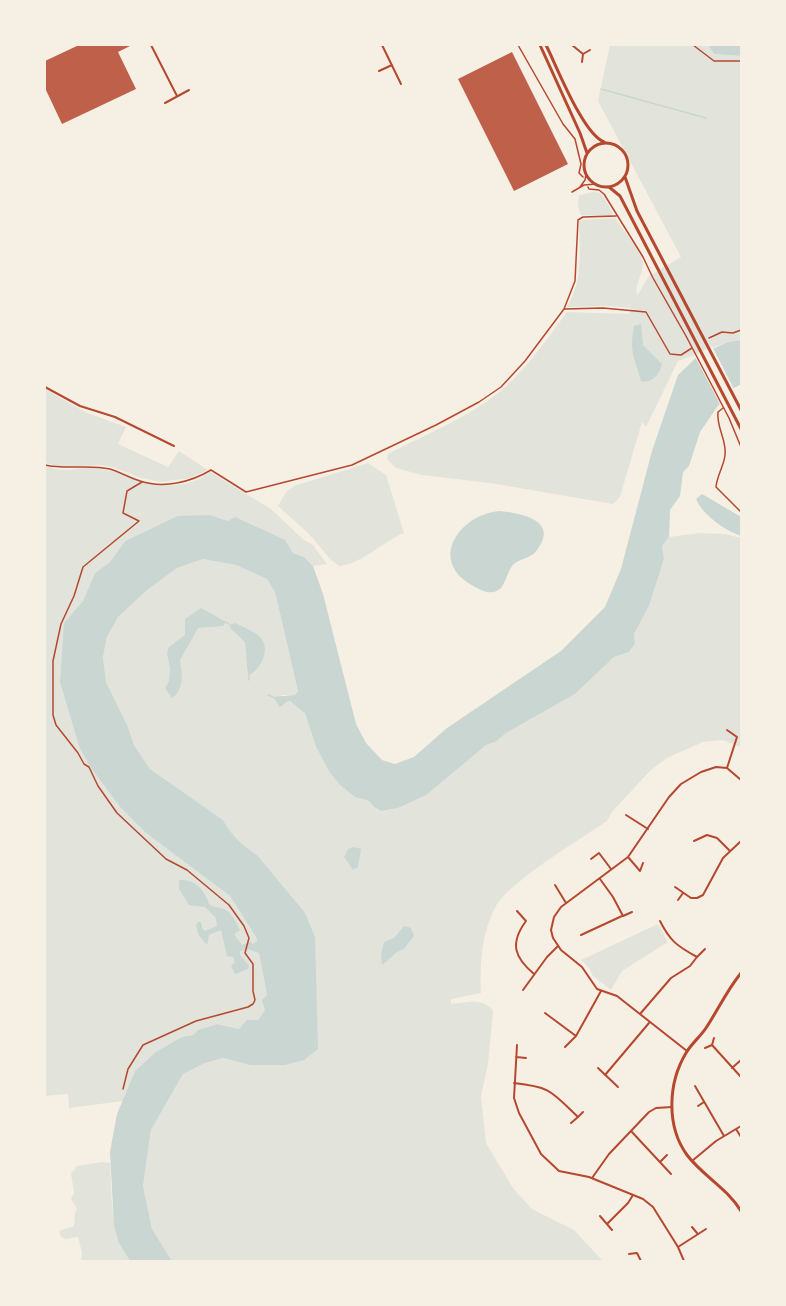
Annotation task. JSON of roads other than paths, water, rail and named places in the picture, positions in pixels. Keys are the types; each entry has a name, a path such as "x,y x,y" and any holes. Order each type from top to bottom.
{"street":[{"path":"152,45 177,96"},
{"path":"382,45 401,84"},
{"path":"540,45 587,153"},
{"path":"546,45 586,126 597,139 618,146 627,156 628,169 625,177 619,183 609,187"},
{"path":"572,45 583,54"},
{"path":"583,54 590,50"},
{"path":"582,62 583,54"},
{"path":"379,70 392,65"},
{"path":"165,103 189,90"},
{"path":"606,143 593,147 587,153 584,166 586,174 596,184 609,187 620,196 741,429"},
{"path":"625,177 637,211 741,410"},
{"path":"45,387 80,406 115,417 174,446"},
{"path":"727,730 737,737 727,768"},
{"path":"687,1051 617,996 601,991 592,983 582,967 558,946 551,930 554,917 566,903 628,857 669,797 681,784 716,767 727,768 741,780"},
{"path":"626,815 648,829"},
{"path":"694,842 707,835 717,838 729,850"},
{"path":"675,887 690,898 703,895 723,858 741,841"},
{"path":"591,859 599,853 611,870"},
{"path":"628,857 640,871"},
{"path":"637,877 643,863"},
{"path":"600,879 613,897 622,916"},
{"path":"555,885 566,903"},
{"path":"678,900 683,893"},
{"path":"518,911 526,921 520,930 517,956 534,974"},
{"path":"581,935 632,912"},
{"path":"660,921 672,941 681,949 697,957"},
{"path":"664,928 669,926"},
{"path":"523,990 558,946"},
{"path":"640,1015 670,979 690,966 705,949"},
{"path":"741,974 705,1030 687,1051 677,1073 672,1107 679,1141 692,1161 703,1173 726,1190 741,1211"},
{"path":"565,1047 576,1036 601,991"},
{"path":"545,1013 576,1036"},
{"path":"605,1075 649,1023"},
{"path":"712,1045 714,1038"},
{"path":"517,1045 514,1098 519,1113 541,1154 559,1171 592,1178 633,1195 652,1207 678,1247 683,1261"},
{"path":"705,1048 712,1045"},
{"path":"712,1045 741,1077"},
{"path":"516,1057 526,1058"},
{"path":"732,1068 741,1060"},
{"path":"598,1068 618,1087"},
{"path":"514,1083 541,1086 549,1090 578,1117"},
{"path":"695,1086 724,1136"},
{"path":"698,1106 704,1102"},
{"path":"592,1178 604,1159 649,1112 656,1108 672,1107"},
{"path":"571,1123 583,1112"},
{"path":"692,1161 741,1126"},
{"path":"736,1129 741,1137"},
{"path":"631,1131 672,1174"},
{"path":"660,1162 667,1155"},
{"path":"607,1224 633,1195"},
{"path":"600,1216 612,1230"},
{"path":"692,1227 697,1233"},
{"path":"678,1247 706,1228"},
{"path":"629,1254 637,1253 642,1248"},
{"path":"637,1253 641,1261"}],"lane":[{"path":"577,189 585,180 586,174"},
{"path":"572,192 587,185 596,184"}],"waterway":[{"path":"601,89 706,118"},
{"path":"226,622 230,625"},
{"path":"268,695 273,697"}]}
